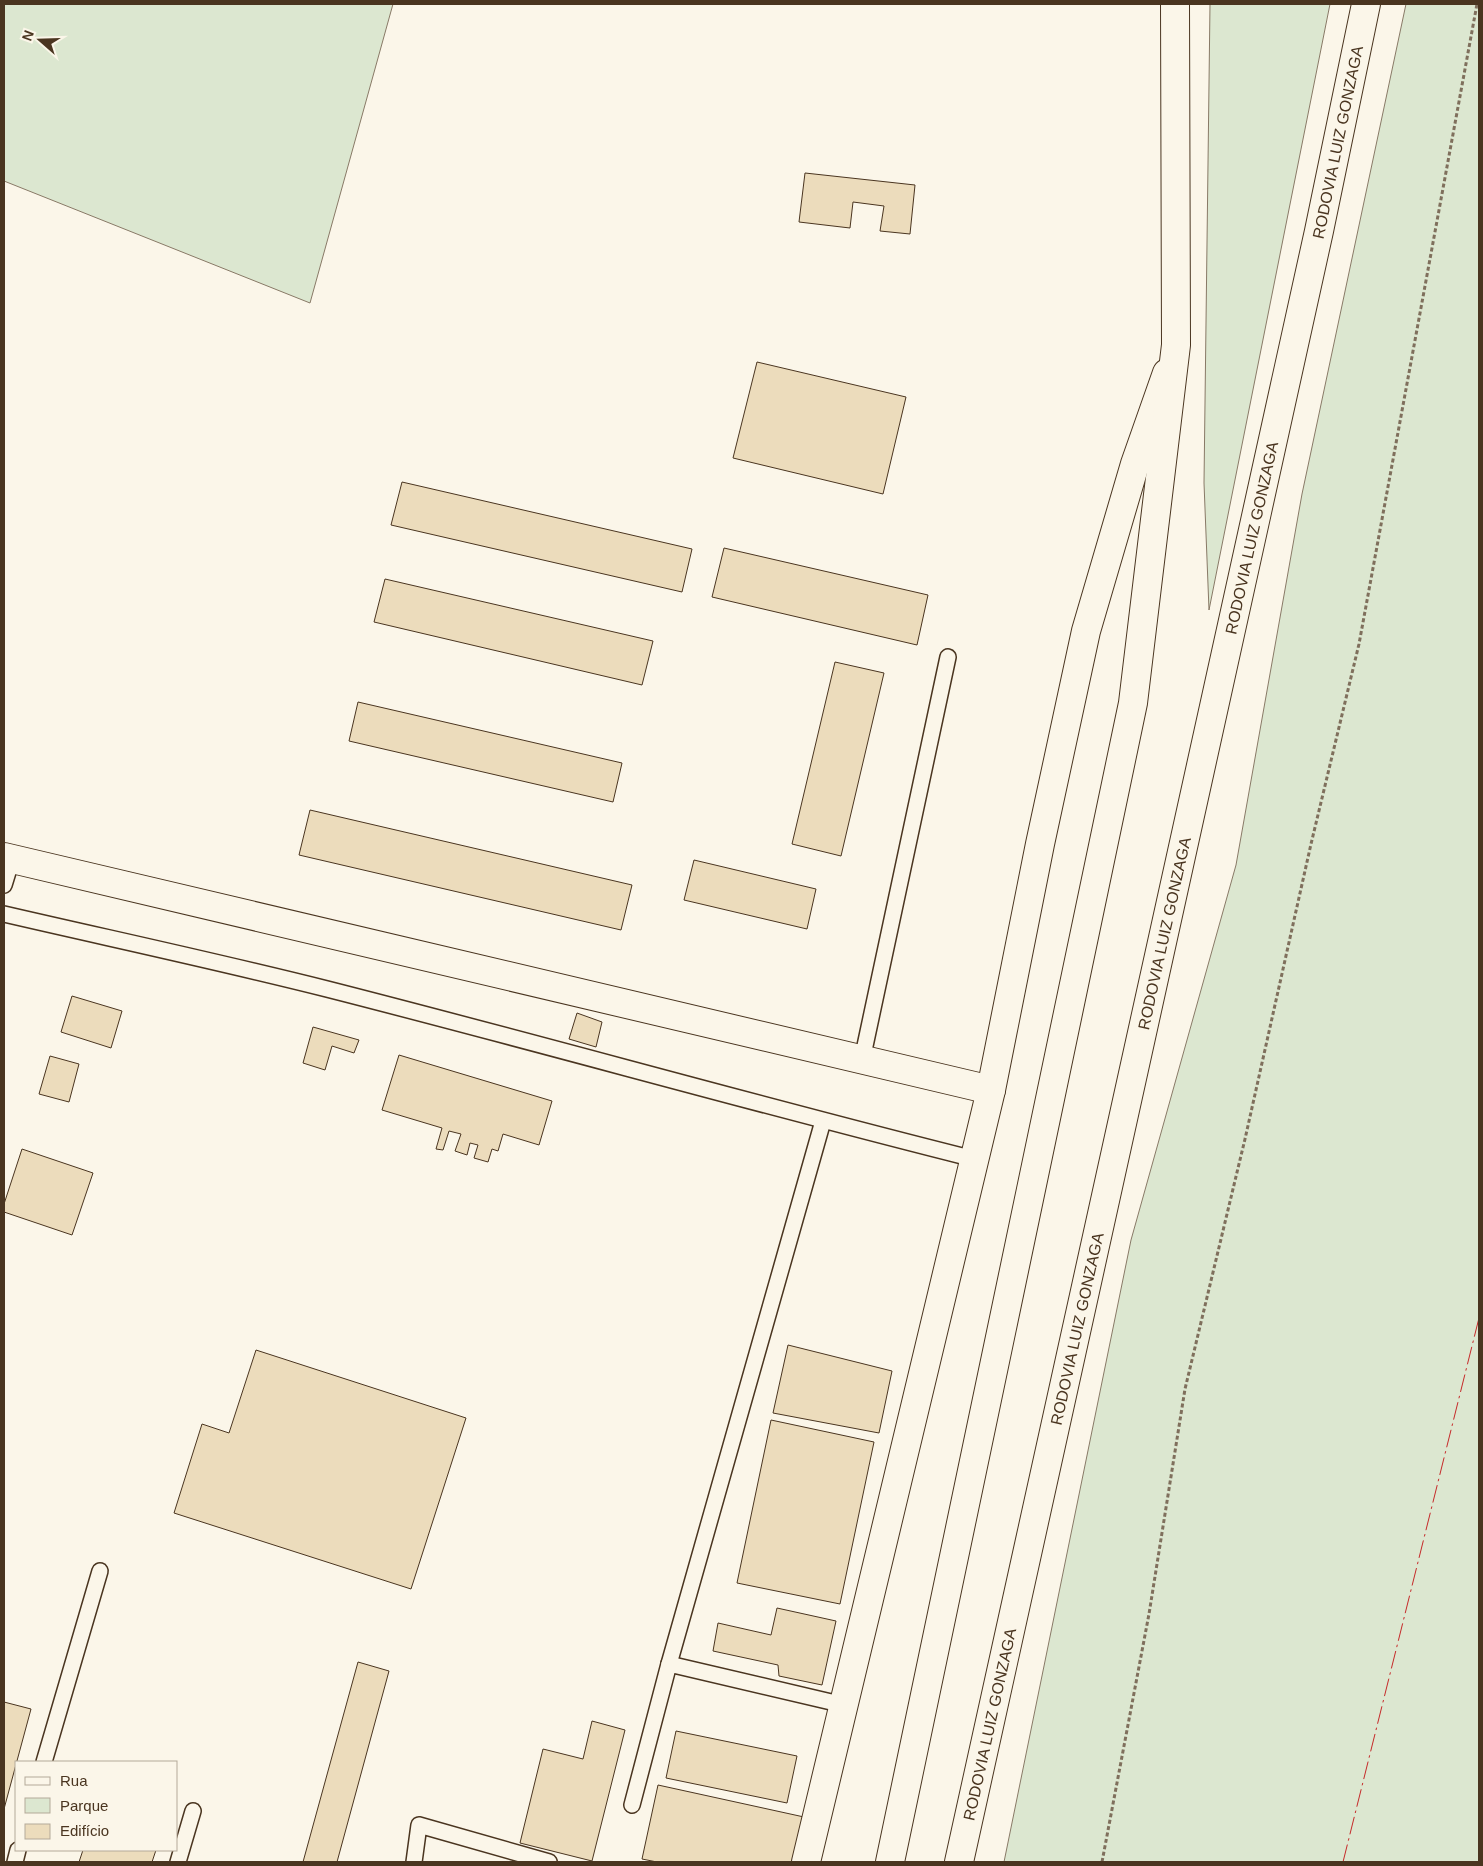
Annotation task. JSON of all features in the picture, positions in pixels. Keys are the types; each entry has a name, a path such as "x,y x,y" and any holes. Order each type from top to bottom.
{"main road":[{"path":"890,1862 1133,704 1176,345 1175,4"},
{"name":"RODOVIA LUIZ GONZAGA","path":"959,1862 1306,289 1366,4"},
{"path":"806,1862 991,1090 1038,854 1086,631 1135,464 1176,345"},
{"path":"8,858 991,1090"}],"lane":[{"path":"862,1060 948,656"},
{"path":"4,885 8,858"},
{"path":"4,914 324,988 974,1159"},
{"path":"632,1805 669,1664 824,1121"},
{"path":"44,1761 100,1571"},
{"path":"669,1664 844,1705"},
{"path":"178,1862 193,1811"},
{"path":"414,1862 419,1825 550,1862"}],"path":[{"path":"1102,1862 1149,1614 1185,1389 1245,1139 1311,844 1359,644 1477,4"}],"green space":[{"path":"4,4 393,4 310,303 4,181"},
{"path":"1210,4 1330,4 1209,610 1204,483"},
{"path":"1406,4 1479,4 1479,1862 1004,1862 1131,1240 1236,865 1302,494"}],"building":[{"path":"805,173 915,185 910,234 880,231 884,206 853,202 850,228 799,222"},
{"path":"757,362 906,397 883,494 733,458"},
{"path":"402,482 692,549 682,592 391,525"},
{"path":"724,548 928,595 917,645 712,597"},
{"path":"385,579 653,641 642,685 374,622"},
{"path":"835,662 884,673 841,856 792,844"},
{"path":"358,702 622,763 613,802 349,741"},
{"path":"310,810 632,885 621,930 299,855"},
{"path":"694,860 816,889 807,929 684,900"},
{"path":"72,996 122,1011 111,1048 61,1032"},
{"path":"577,1013 602,1022 596,1047 569,1039"},
{"path":"313,1027 359,1040 354,1053 332,1046 325,1070 303,1063"},
{"path":"399,1055 552,1101 539,1145 503,1134 498,1151 492,1149 488,1162 474,1158 478,1145 470,1143 467,1155 455,1151 461,1134 449,1131 443,1150 436,1149 442,1128 382,1110"},
{"path":"50,1056 79,1064 69,1102 39,1094"},
{"path":"22,1149 93,1173 72,1235 4,1212 4,1204"},
{"path":"788,1345 892,1371 879,1433 773,1413"},
{"path":"256,1350 466,1418 411,1589 174,1513 202,1424 229,1433"},
{"path":"771,1420 874,1442 840,1604 737,1583"},
{"path":"777,1608 836,1621 822,1685 779,1676 778,1665 713,1651 718,1623 771,1635"},
{"path":"358,1662 389,1671 337,1862 303,1862"},
{"path":"4,1702 31,1709 17,1761 15,1761 15,1768 4,1809"},
{"path":"592,1721 625,1730 592,1861 520,1843 543,1749 583,1759"},
{"path":"676,1731 797,1756 787,1803 666,1778"},
{"path":"658,1785 804,1817 794,1862 657,1862 642,1859"},
{"path":"83,1851 156,1851 152,1862 79,1862"}],"power":[{"path":"1343,1862 1479,1318"}]}
